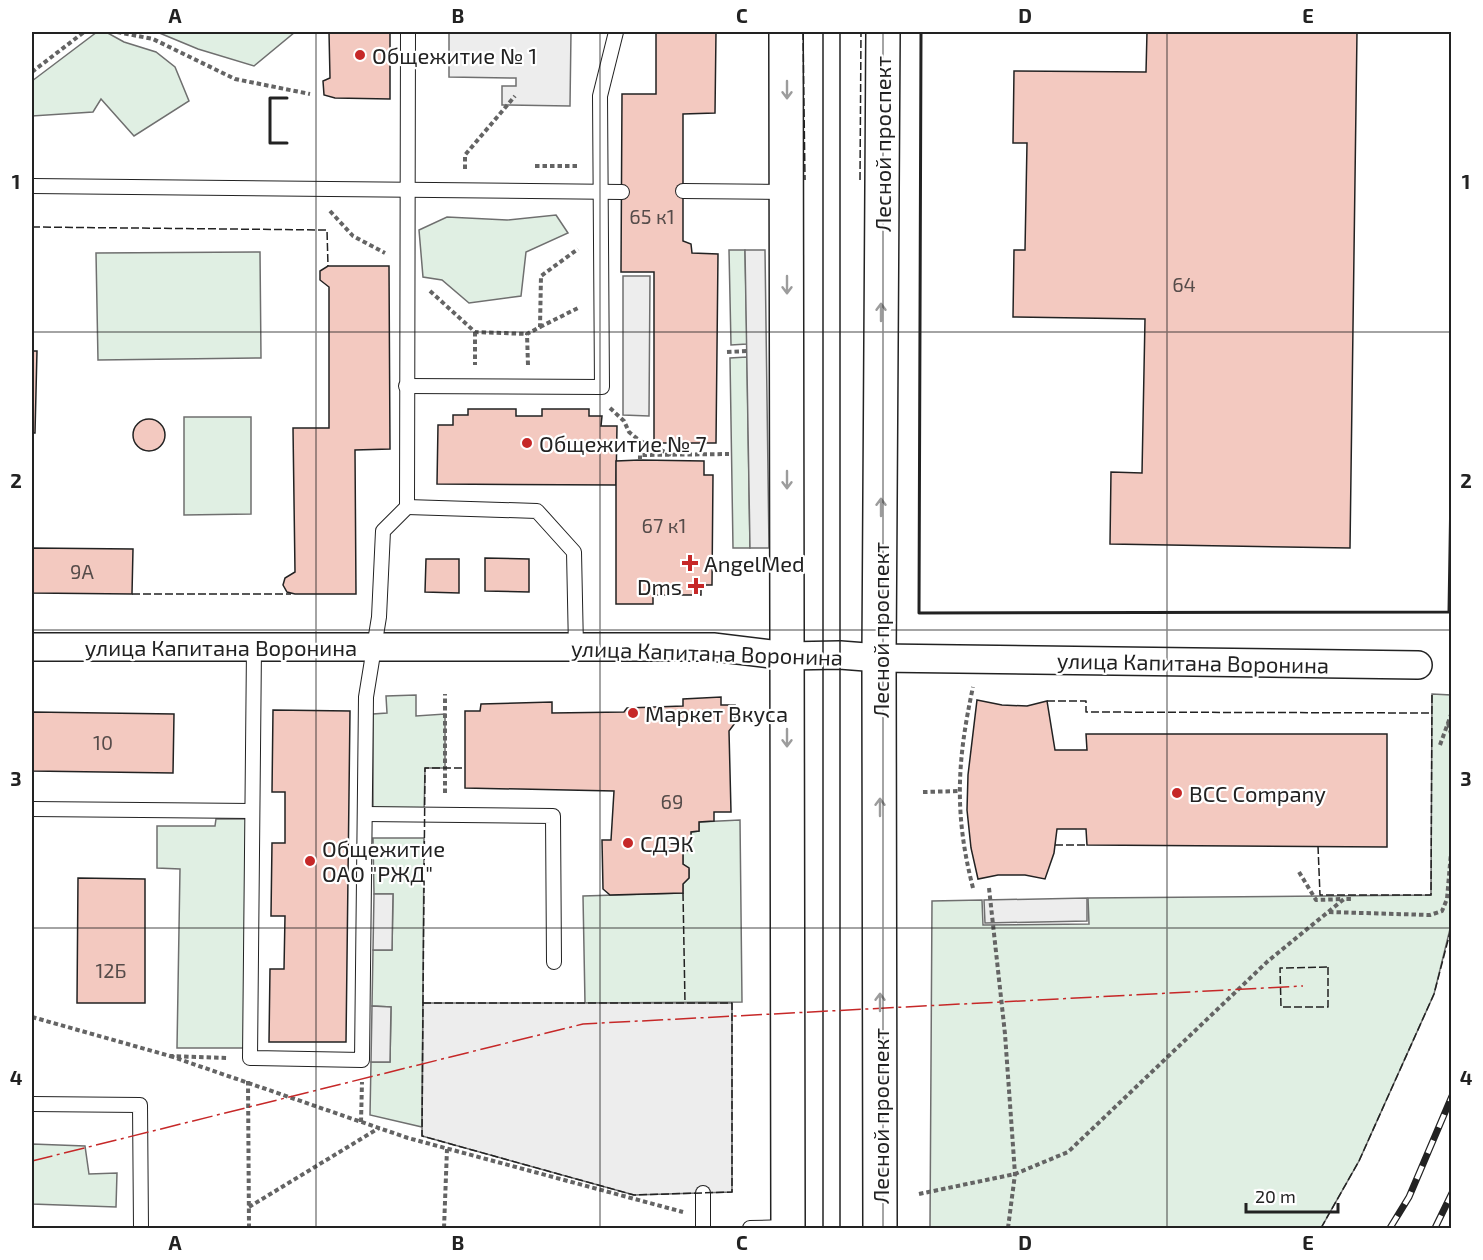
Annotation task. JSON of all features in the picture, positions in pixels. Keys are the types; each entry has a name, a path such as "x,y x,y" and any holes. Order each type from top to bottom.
{"main road":[{"path":"786,32 788,1228"},
{"name":"Лесной проспект","path":"880,1228 879,658 883,32"}],"street":[{"name":"улица Капитана Воронина","path":"32,647 713,647 787,656 1418,665"}],"lane":[{"path":"254,647 250,1058 362,1060 366,697 379,617 383,531 407,507 408,32"},
{"path":"406,386 602,387 600,96 616,32"},
{"path":"32,186 622,192"},
{"path":"683,191 787,192"},
{"path":"407,507 537,511 574,552 576,648"},
{"path":"32,809 252,811"},
{"path":"365,814 553,816 554,962"},
{"path":"32,1104 140,1105 141,1228"},
{"path":"703,1193 703,1223"},
{"path":"750,1228 788,1228"}],"path":[{"path":"32,72 84,32"},
{"path":"117,32 153,39 235,79 310,94"},
{"path":"465,190 465,155 515,96"},
{"path":"540,327 541,276 600,233"},
{"path":"528,387 527,334 601,296"},
{"path":"727,352 747,351"},
{"path":"603,404 624,421 629,432 640,441 672,455"},
{"path":"640,460 640,455 729,454"},
{"path":"968,685 973,686 965,726 960,791 964,851 973,888"},
{"path":"445,694 445,815"},
{"path":"1440,746 1452,712"},
{"path":"1448,722 1452,737"},
{"path":"923,792 960,791"},
{"path":"1328,912 1430,915 1442,911 1447,899 1452,841"},
{"path":"1299,872 1316,900 1353,899"},
{"path":"989,888 1005,1034 1015,1173 1008,1228"},
{"path":"919,1194 1015,1173 1068,1152 1268,961 1344,899"},
{"path":"32,1017 170,1056 447,1149 703,1223"},
{"path":"170,1056 250,1058 248,1083 249,1228"},
{"path":"361,1122 362,1060"},
{"path":"249,1207 379,1128"},
{"path":"444,1228 447,1149"},
{"path":"32,1228 40,1228"}],"green space":[{"path":"97,32 106,32 124,42 156,52 175,67 189,101 134,136 101,99 93,112 32,116 32,81"},
{"path":"157,32 295,32 254,66 198,49"},
{"path":"556,215 568,233 526,252 521,296 469,303 442,280 423,277 419,230 447,217 507,220"},
{"path":"729,250 745,250 747,344 731,345"},
{"path":"260,252 261,358 98,360 96,253"},
{"path":"747,357 750,548 733,548 730,358"},
{"path":"184,417 251,417 251,514 184,515"},
{"path":"1432,694 1451,695 1451,925 1434,994 1359,1161 1321,1228 930,1228 932,901 982,900 983,925 1089,924 1088,898 1431,895"},
{"path":"416,695 416,716 445,714 445,768 425,768 424,815 373,814 373,714 387,713 386,696"},
{"path":"216,819 248,819 245,1048 177,1048 180,869 157,868 157,826 215,826"},
{"path":"740,820 742,1002 585,1003 583,896 683,893 683,884 689,878 689,869 683,864 683,851 691,850 691,832 699,831 699,822"},
{"path":"373,838 424,838 422,1127 370,1115 371,1062 390,1062 391,1007 372,1006 373,950 392,950 393,894 374,894"},
{"path":"32,1144 85,1146 89,1174 117,1173 116,1207 32,1204"}],"shaded area":[{"path":"449,32 571,32 570,106 502,105 502,86 516,86 516,78 449,77"},
{"path":"745,250 765,250 769,548 750,548"},
{"path":"623,276 650,276 649,416 623,415"},
{"path":"374,894 393,894 392,950 373,950"},
{"path":"1087,898 1087,921 985,923 984,900"},
{"path":"423,1003 732,1003 732,1192 634,1195 422,1136"},
{"path":"372,1006 391,1007 390,1062 371,1062"}],"building":[{"name":"Общежитие № 1","path":"329,32 390,32 390,99 335,98 324,95 323,81 330,78"},
{"path":"656,32 716,32 715,113 683,114 683,241 691,244 692,253 718,254 716,443 654,443 654,272 621,272 622,94 656,94"},
{"path":"1147,32 1357,32 1350,548 1110,544 1111,472 1142,473 1145,319 1013,317 1014,250 1025,250 1027,143 1013,143 1014,71 1146,72"},
{"path":"328,266 389,266 390,449 355,450 356,594 295,594 287,592 283,585 285,578 295,572 293,428 329,428 329,287 320,280 320,271"},
{"path":"32,351 37,351 35,433 32,433"},
{"name":"Общежитие № 7","path":"468,409 516,409 516,416 542,416 542,409 589,409 589,416 602,416 601,426 617,426 616,485 437,484 438,425 453,425 453,415 468,415"},
{"path":"149,419 160,424 165,435 160,446 149,451 138,446 133,435 138,424"},
{"path":"616,461 704,461 704,475 713,475 712,585 701,585 701,595 653,595 653,604 616,604"},
{"path":"32,548 133,549 132,594 32,593"},
{"path":"485,558 529,559 529,592 485,591"},
{"path":"426,559 459,559 459,593 425,592"},
{"path":"721,697 721,705 735,705 735,723 729,731 731,812 714,812 714,821 699,822 699,831 691,832 691,850 683,851 683,864 689,868 689,878 683,884 683,893 610,895 603,889 602,840 611,840 614,791 465,788 465,711 480,711 481,704 552,702 552,713 624,712 627,708 683,706 683,699"},
{"name":"BCC Company","path":"977,700 1002,705 1027,706 1047,701 1055,750 1087,750 1086,734 1387,734 1387,847 1087,845 1086,829 1057,829 1054,853 1045,879 1025,875 998,875 978,879 971,848 967,810 968,775"},
{"name":"Общежитие ОАО \"РЖД\"","path":"273,710 350,711 346,1042 269,1042 270,969 284,969 285,916 271,916 272,843 285,843 285,792 272,792"},
{"path":"32,712 174,714 173,773 32,771"},
{"path":"78,878 145,879 145,1003 77,1003"}],"tram line":[{"path":"823,32 823,1228"},
{"path":"840,32 840,1228"}],"railway":[{"path":"1390,1228 1409,1197 1452,1096"},
{"path":"1435,1228 1452,1193"}],"fence":[{"path":"803,32 805,180"},
{"path":"860,180 861,32"},
{"path":"32,227 327,230 328,266"},
{"path":"132,594 291,594"},
{"path":"1318,846 1320,895 1431,895 1432,694"},
{"path":"1047,701 1086,701 1086,712 1431,713"},
{"path":"423,1003 425,768 465,768"},
{"path":"1055,845 1087,845"},
{"path":"683,893 685,1003"},
{"path":"1321,1228 1359,1161 1434,994 1452,925"},
{"path":"1328,967 1328,1007 1281,1007 1280,968 1328,967"},
{"path":"423,1003 732,1003 732,1192 634,1195 422,1136 423,1003"}],"wall":[{"path":"921,32 919,613 1449,612 1452,426"},
{"path":"287,98 270,98 270,143 287,143"}],"power":[{"path":"32,1161 583,1024 1303,986"}],"place":[{"name":"Общежитие № 1","path":"360,55"},
{"name":"Общежитие № 7","path":"527,443"},
{"name":"AngelMed","path":"690,563"},
{"name":"Dms","path":"696,586"},
{"name":"Маркет Вкуса","path":"633,713"},
{"name":"BCC Company","path":"1177,793"},
{"name":"СДЭК","path":"628,843"},
{"name":"Общежитие ОАО \"РЖД\"","path":"310,861"}]}
